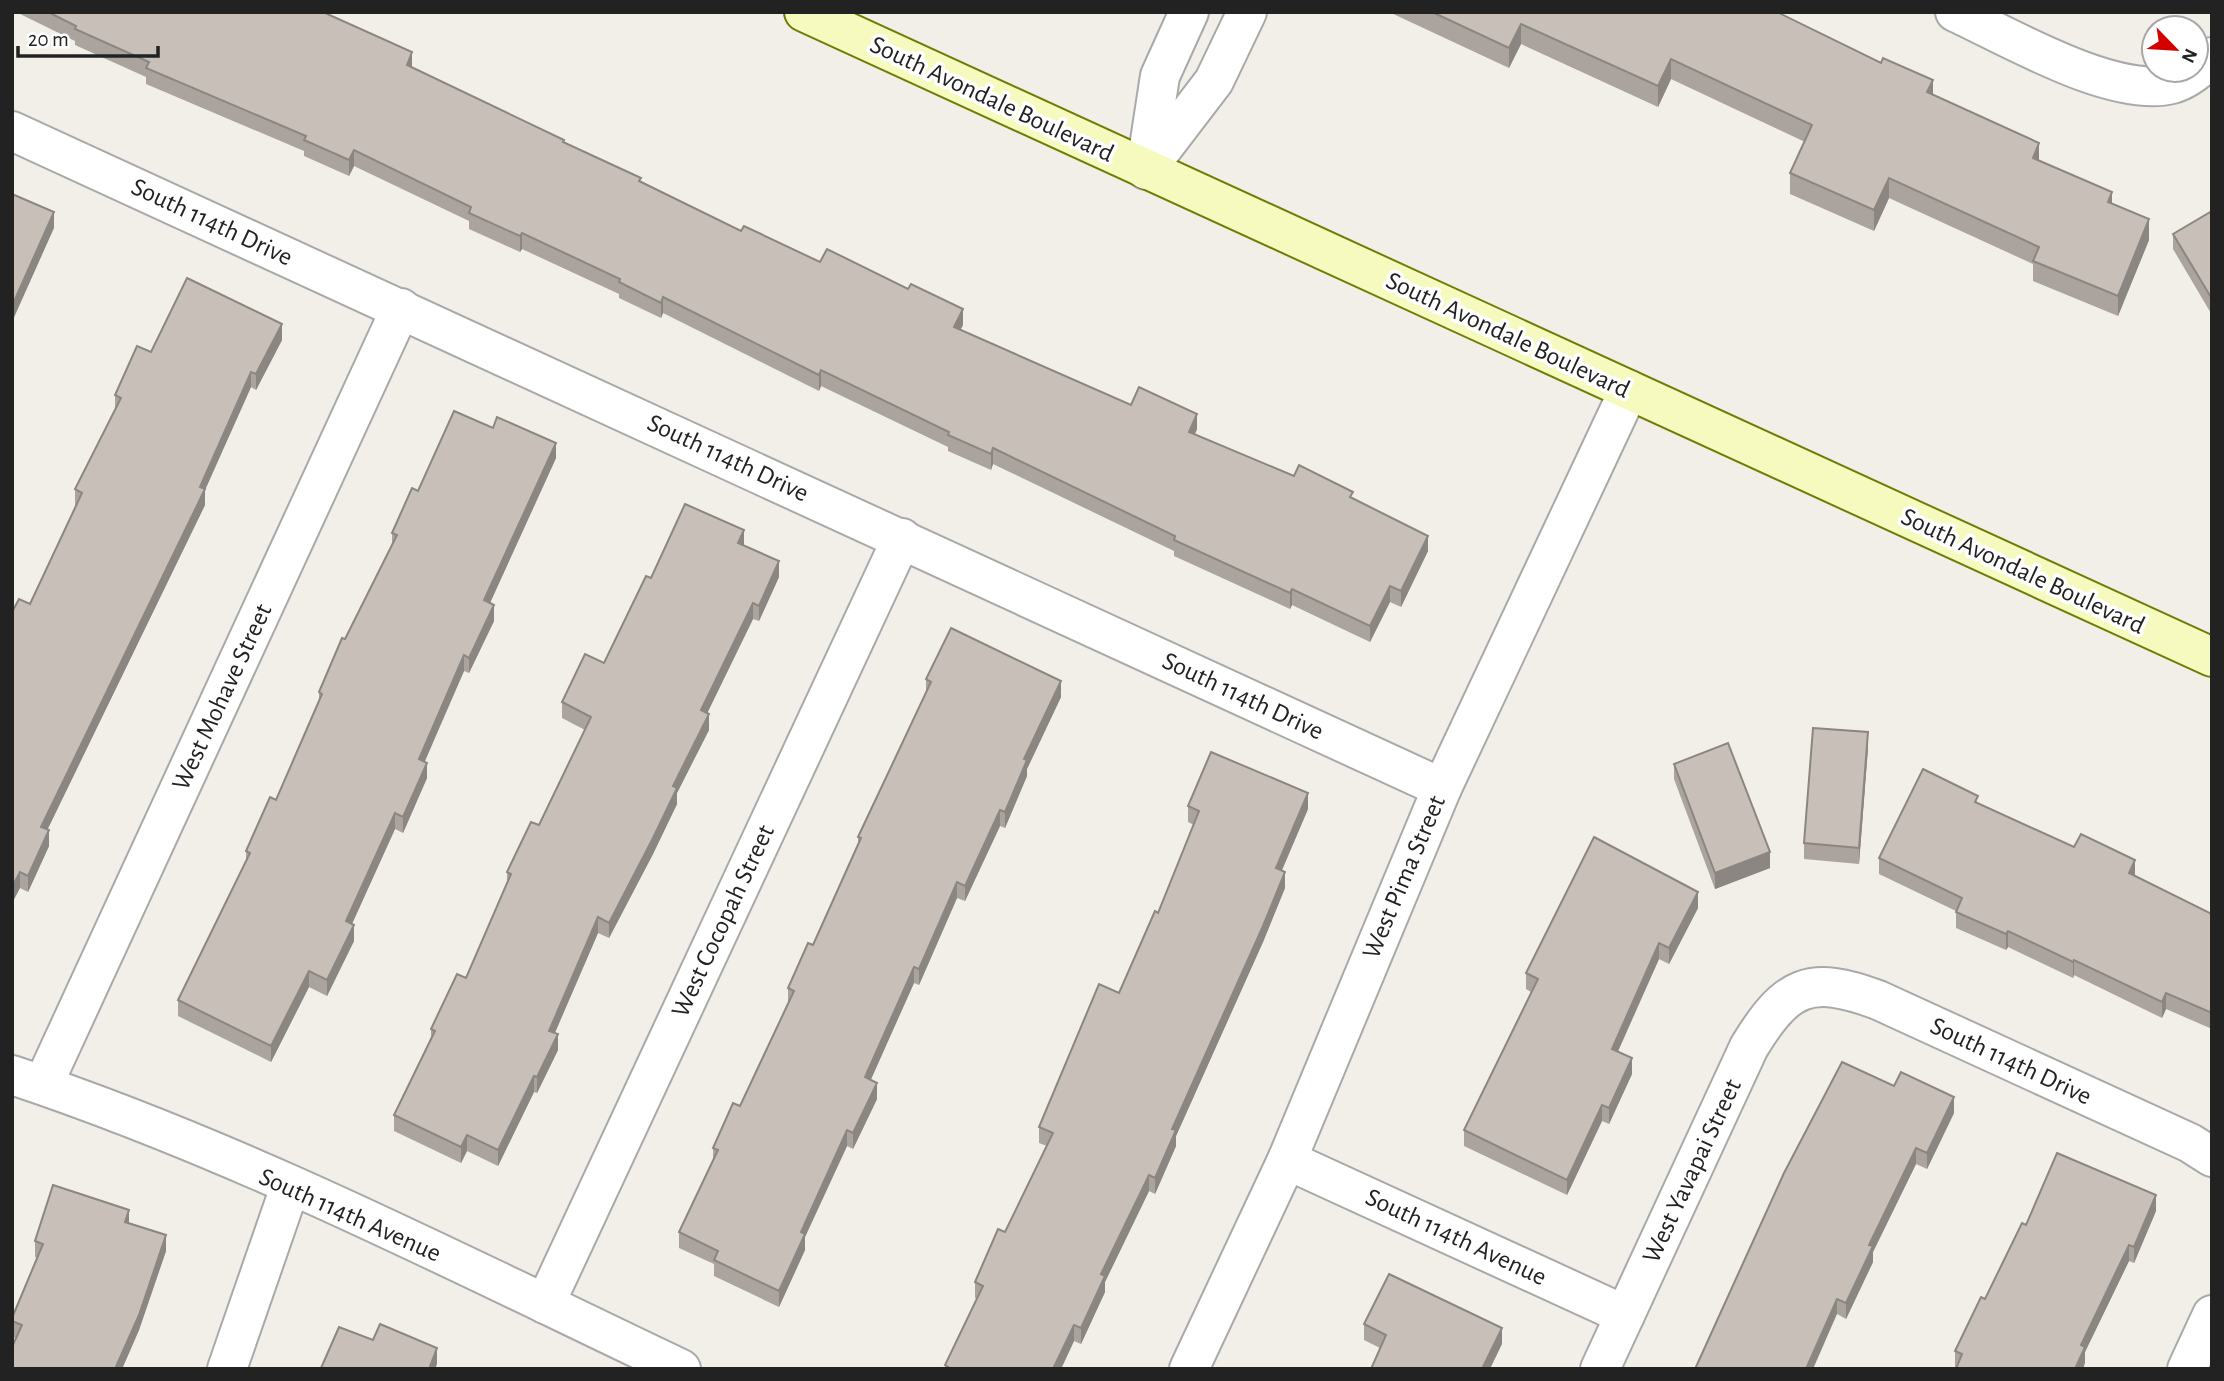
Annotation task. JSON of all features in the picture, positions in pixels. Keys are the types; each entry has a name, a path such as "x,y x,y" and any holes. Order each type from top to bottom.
{"main road":[{"name":"South Avondale Boulevard","path":"804,12 2212,657"}],"street":[{"path":"1146,170 1160,76 1189,12"},
{"path":"1146,170 1214,81 1247,12"},
{"path":"1955,12 2086,72 2141,86 2172,84 2199,70 2212,57"},
{"name":"South 114th Drive","path":"12,131 1442,788"},
{"name":"West Mohave Street","path":"27,1080 401,308"},
{"name":"West Pima Street","path":"1189,1369 1287,1160 1442,788 1629,390"},
{"name":"West Cocopah Street","path":"544,1304 902,538"},
{"name":"South 114th Drive","path":"1803,988 1829,986 1878,1000 2190,1143 2212,1157"},
{"name":"West Yavapai Street","path":"1600,1369 1749,1047 1779,1005 1803,988"},
{"name":"South 114th Avenue","path":"27,1080 195,1145 681,1369"},
{"name":"South 114th Avenue","path":"1287,1160 1625,1315"},
{"path":"227,1369 290,1187"},
{"path":"2187,1369 2212,1315"}],"building":[{"path":"48,12 323,12 412,52 407,65 641,178 639,181 741,231 744,226 820,262 827,249 908,289 911,284 963,309 954,327 1131,405 1139,387 1197,414 1189,432 1294,476 1299,465 1353,492 1350,497 1428,536 1401,591 1390,586 1370,626 1292,589 1290,593 1174,540 1175,536 993,448 991,454 821,370 819,375 663,297 661,303 619,282 620,279 522,233 520,236 469,213 471,207 354,150 349,160 304,140 306,136 146,68 149,62 75,29 76,26"},
{"path":"1432,12 1777,12 1881,63 1883,58 1933,80 1927,92 2039,143 2033,158 2112,192 2108,202 2149,219 2118,296 2033,261 2039,247 1889,178 1874,210 1790,173 1812,125 1671,59 1658,86 1521,24 1509,48"},
{"path":"12,194 54,212 12,306"},
{"path":"2212,211 2212,299 2173,234"},
{"path":"187,278 282,324 256,374 251,372 200,487 205,489 41,827 49,830 28,876 20,872 12,887 12,612 19,599 30,604 82,493 75,489 121,398 115,395 137,346 151,352"},
{"path":"454,411 493,428 497,417 556,443 484,600 494,605 469,658 464,655 419,759 427,763 403,817 395,813 346,921 354,925 327,980 309,971 271,1046 178,1000 250,853 246,851 270,797 276,800 322,694 319,692 342,638 345,639 397,535 392,533 412,488 418,491"},
{"path":"685,504 744,530 738,543 779,561 759,606 753,603 701,710 709,714 673,786 677,788 653,838 609,923 598,917 549,1031 558,1034 498,1150 467,1135 461,1147 394,1115 435,1031 431,1029 457,974 466,978 511,874 507,872 531,822 539,825 591,717 562,702 585,654 604,663 646,576 651,578"},
{"path":"951,628 1061,681 1024,759 1027,760 1005,812 1000,810 965,886 957,882 919,969 914,967 865,1077 877,1083 853,1133 847,1130 801,1232 805,1234 779,1291 714,1260 718,1251 679,1232 718,1150 713,1148 733,1103 740,1106 794,991 788,988 808,943 813,945 861,838 858,837 931,682 926,679"},
{"path":"1813,728 1868,732 1859,848 1804,843"},
{"path":"1728,743 1770,852 1715,873 1674,764"},
{"path":"1211,752 1308,793 1276,868 1285,872 1263,926 1172,1129 1176,1130 1155,1178 1149,1175 1101,1274 1105,1276 1081,1328 1074,1325 1053,1369 952,1369 945,1365 983,1286 975,1282 998,1229 1005,1232 1053,1133 1039,1127 1099,984 1119,993 1155,911 1158,913 1199,811 1188,806"},
{"path":"1923,769 1978,796 1975,802 2074,847 2081,834 2135,860 2129,873 2212,914 2212,1013 2166,993 2162,1002 2008,931 2006,934 1956,912 1962,898 1879,858"},
{"path":"1594,837 1698,892 1669,948 1659,943 1612,1049 1632,1058 1609,1108 1602,1105 1567,1180 1464,1130 1538,979 1526,973"},
{"path":"1842,1062 1894,1086 1901,1072 1954,1097 1927,1153 1916,1148 1869,1245 1873,1246 1846,1303 1837,1299 1806,1369 1695,1369 1784,1173"},
{"path":"2057,1153 2156,1195 2134,1247 2129,1245 2081,1345 2085,1347 2075,1369 1956,1369 1962,1354 1955,1351 1981,1297 1985,1299 2022,1223 2026,1225"},
{"path":"53,1185 129,1210 125,1222 166,1235 139,1315 115,1369 12,1369 12,1347 22,1325 12,1321 12,1318 43,1244 35,1241"},
{"path":"1389,1274 1502,1328 1482,1369 1371,1369 1386,1335 1364,1324"},
{"path":"380,1324 437,1348 429,1369 321,1368 339,1327 373,1340"}]}
